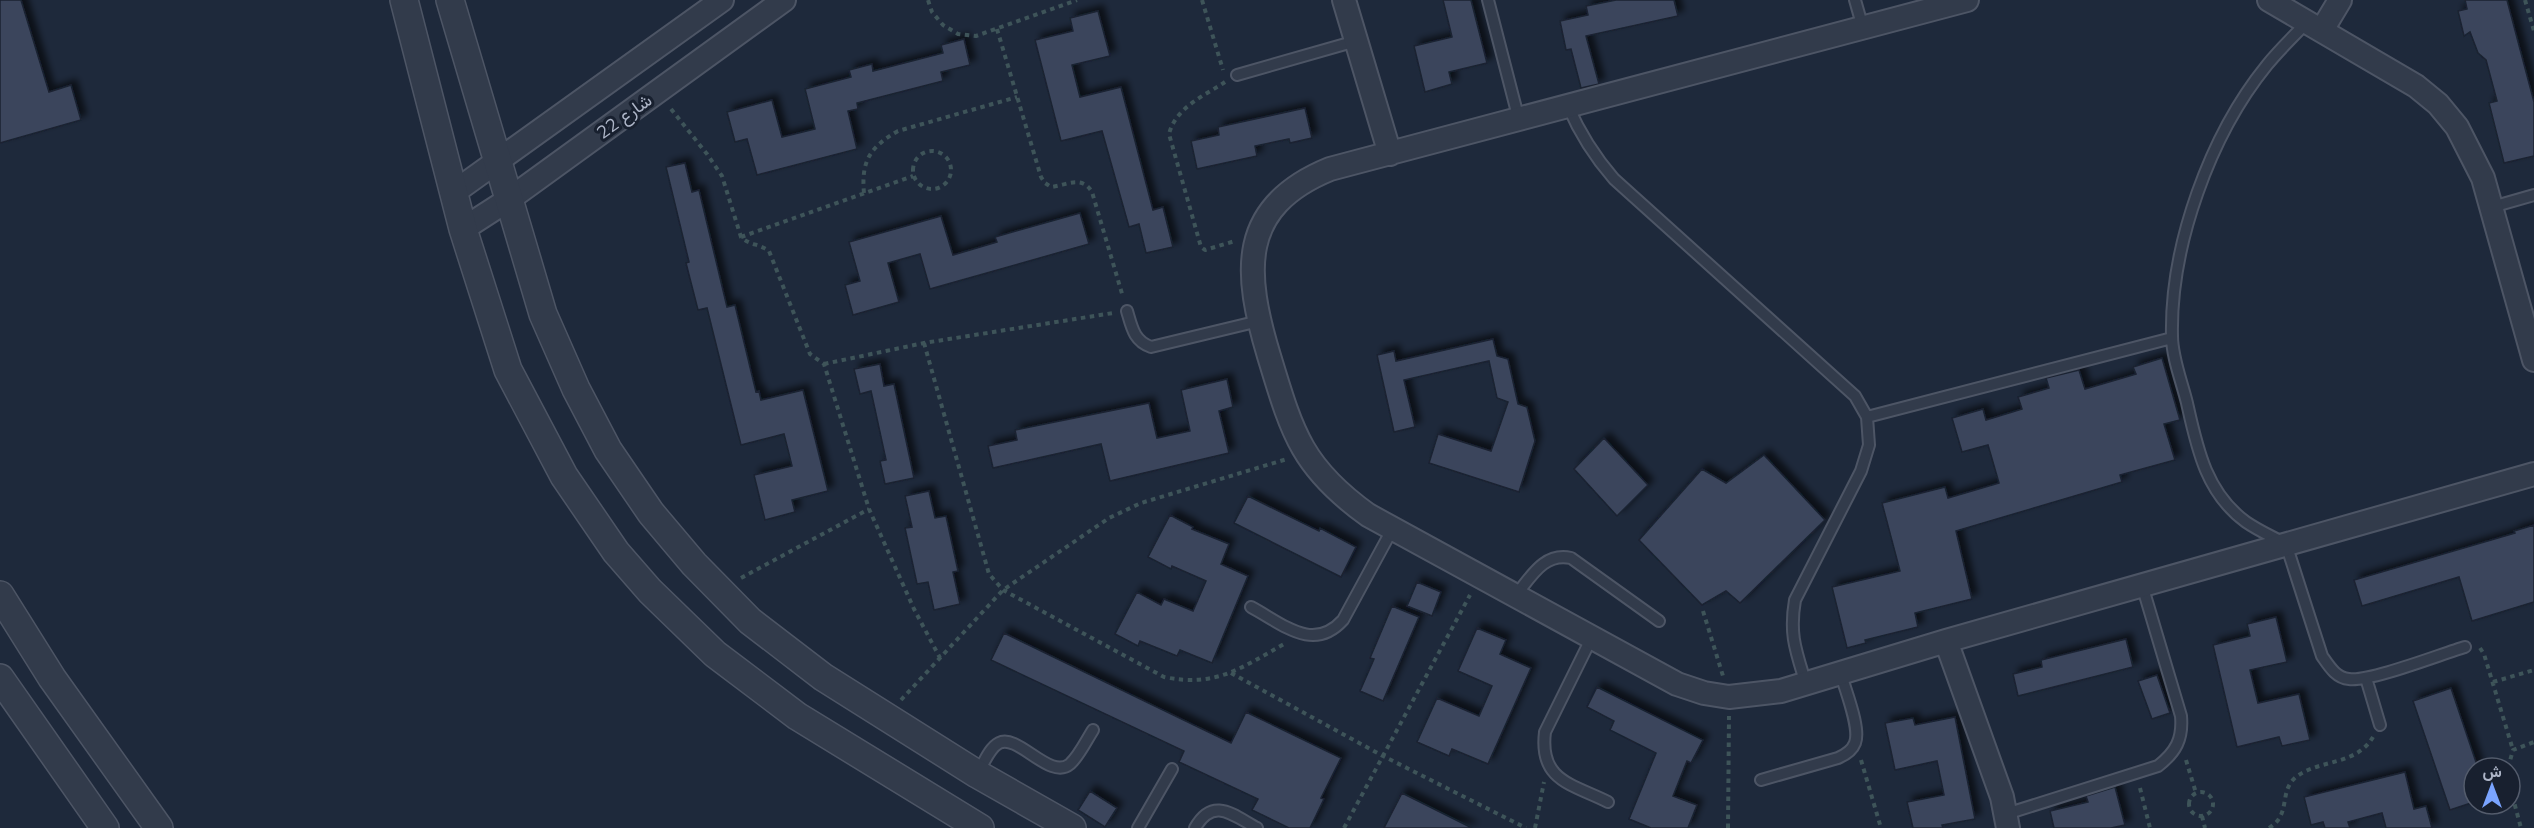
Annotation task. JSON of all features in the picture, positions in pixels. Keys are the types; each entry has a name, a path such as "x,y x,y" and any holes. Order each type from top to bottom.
{"street":[{"path":"404,0 463,229 508,370 564,476 616,552 650,591 715,654 797,716 980,828"},
{"path":"450,0 543,314 576,389 608,450 651,513 694,564 750,621 823,677 977,774 1072,828"},
{"name":"شارع 22","path":"453,193 722,0"},
{"name":"شارع 22","path":"463,229 508,200 784,0"},
{"path":"1344,0 1390,154"},
{"path":"1967,0 1330,169 1307,178 1286,193 1270,212 1258,234 1251,262 1253,291 1258,321 1285,409 1298,441 1316,470 1340,495 1368,515 1677,684 1704,693 1729,697 1755,696 1806,684 1946,641 2534,474"},
{"path":"2270,0 2416,86 2438,104 2457,127 2471,151 2492,207 2534,360"},
{"path":"2314,26 2340,0"},
{"path":"0,595 52,678 159,828"},
{"path":"1946,641 2007,821"},
{"path":"0,678 105,828"}],"lane":[{"path":"1488,0 1519,120"},
{"path":"1855,0 1863,28"},
{"path":"2314,26 2266,66 2232,117 2205,171 2186,229 2175,288 2172,338 2200,460 2219,495 2246,521 2286,544 2322,656 2332,671 2348,679 2366,678 2465,647"},
{"path":"1237,75 1356,41"},
{"path":"1568,106 1580,133 1595,157 1614,178 1855,396 1867,417 1869,445 1861,471 1795,600 1791,623 1794,646 1806,684"},
{"path":"2492,207 2534,195"},
{"path":"1127,311 1134,335 1141,344 1151,347 1258,321"},
{"path":"1867,417 2172,338"},
{"path":"1251,607 1302,634 1318,637 1332,632 1343,620 1393,528"},
{"path":"1516,595 1543,563 1552,557 1562,556 1571,558 1659,621"},
{"path":"2007,821 2158,766 2171,755 2180,741 2181,716 2142,585"},
{"path":"1592,637 1545,732 1543,748 1547,764 1556,777 1608,802"},
{"path":"1761,780 1838,759 1849,753 1855,742 1856,730 1841,674"},
{"path":"2366,678 2380,725"},
{"path":"977,774 994,748 1000,743 1008,742 1051,766 1060,769 1068,766 1093,730"},
{"path":"1138,828 1172,769"},
{"path":"1195,828 1209,812 1221,809 1257,828"}],"path":[{"path":"928,0 932,12 943,26 958,34 976,36 1077,0"},
{"path":"1202,0 1221,66 1230,75 1237,75"},
{"path":"2525,0 2534,31"},
{"path":"824,364 924,343 1127,311 1088,185 1081,181 1051,187 1044,183 997,29"},
{"path":"1237,75 1181,111 1173,121 1169,134 1201,248 1209,249 1258,234"},
{"path":"657,92 716,165 727,189 741,237 750,244 764,246 770,251 810,354 824,364 869,509 900,579 940,658"},
{"path":"864,193 862,176 868,157 880,141 898,131 1017,96"},
{"path":"933,151 949,160 950,178 944,186 926,189 918,184 913,176 913,166 924,152 933,151"},
{"path":"741,237 913,176"},
{"path":"924,343 989,574 1003,590 1164,677 1198,681 1215,679 1231,673 1302,634"},
{"path":"886,716 1003,590 1109,518 1125,510 1306,453"},
{"path":"719,590 869,509"},
{"path":"1344,828 1480,576"},
{"path":"2465,647 2477,646 2482,649 2513,750 2511,756"},
{"path":"2493,682 2534,670"},
{"path":"1231,673 1383,756 1526,828"},
{"path":"2269,828 2277,824 2283,814 2287,789 2294,779 2305,772 2355,755 2370,742 2380,725"},
{"path":"2180,741 2196,793"},
{"path":"1855,742 1881,828"},
{"path":"2513,750 2534,742"},
{"path":"1535,828 1547,764"},
{"path":"2136,773 2150,828"},
{"path":"2196,793 2209,796 2212,801 2212,808 2202,816 2195,815 2189,804 2191,797 2196,793"},
{"path":"2202,816 2205,828"}],"building":[{"path":"0,0 21,0 49,92 71,85 81,120 0,143"},
{"path":"1443,0 1471,0 1487,63 1449,72 1452,84 1425,92 1414,46 1452,37"},
{"path":"1616,0 1674,0 1678,16 1586,36 1599,84 1581,88 1571,49 1566,50 1560,21 1588,15 1586,6"},
{"path":"2465,0 2507,0 2534,102 2534,156 2504,163 2489,103 2497,101 2486,60 2478,53 2470,32 2464,36 2458,11 2467,9"},
{"path":"1098,11 1110,56 1072,65 1080,97 1121,87 1153,210 1163,207 1173,247 1146,253 1139,224 1129,227 1102,131 1061,141 1035,40 1073,31 1070,18"},
{"path":"964,39 970,65 941,72 943,81 857,103 858,109 848,111 857,149 757,175 747,139 735,142 727,112 772,100 782,137 815,129 805,89 851,77 849,70 872,64 873,71 943,53 941,45"},
{"path":"1305,108 1312,138 1290,143 1289,139 1255,146 1257,156 1197,169 1191,141 1219,135 1218,127"},
{"path":"685,163 692,192 699,190 727,307 735,305 756,392 759,391 761,400 803,390 828,491 792,500 795,512 765,520 754,475 792,466 784,434 741,445 707,308 698,310 666,167"},
{"path":"1080,213 1089,244 930,289 920,254 888,263 899,302 853,315 845,285 860,281 849,242 941,216 953,255 997,242 995,237"},
{"path":"1493,339 1497,356 1508,359 1518,404 1527,407 1535,441 1519,492 1429,463 1438,434 1491,451 1508,402 1497,398 1489,361 1404,380 1415,427 1394,432 1377,355 1394,351 1396,361"},
{"path":"2162,358 2180,420 2164,424 2175,460 2120,475 2122,482 1956,531 1972,599 1915,613 1918,627 1865,640 1866,643 1847,648 1832,587 1900,571 1882,503 1945,487 1948,498 1999,483 1988,445 1962,452 1952,418 1983,409 1986,420 2022,409 2018,397 2049,388 2046,378 2079,370 2085,389 2136,374 2133,367"},
{"path":"880,364 884,386 894,384 914,478 885,484 880,461 886,460 871,391 860,394 854,369"},
{"path":"1227,379 1233,407 1219,411 1229,453 1110,481 1101,444 993,468 988,446 1017,440 1015,430 1149,403 1157,438 1190,431 1181,390"},
{"path":"1604,438 1648,485 1617,516 1574,469"},
{"path":"1764,455 1825,520 1740,603 1726,591 1702,605 1639,540 1702,469 1726,483"},
{"path":"929,491 935,518 946,516 958,571 953,572 960,604 934,610 928,582 917,584 905,528 912,527 905,496"},
{"path":"1248,496 1319,531 1320,528 1356,547 1341,577 1234,523"},
{"path":"1170,515 1193,527 1192,529 1229,544 1221,564 1248,576 1212,663 1180,650 1177,656 1140,641 1138,646 1115,634 1137,592 1161,605 1164,599 1193,611 1206,581 1172,566 1171,569 1148,557"},
{"path":"2534,525 2534,602 2472,621 2459,577 2362,606 2354,580 2515,533 2514,531"},
{"path":"1417,582 1441,592 1432,616 1407,606"},
{"path":"1392,606 1419,617 1383,701 1360,691 1374,659 1370,658"},
{"path":"2276,617 2287,662 2250,670 2258,703 2299,694 2310,740 2282,746 2279,737 2237,747 2213,645 2250,636 2247,624"},
{"path":"1477,628 1506,640 1500,654 1531,668 1488,764 1452,749 1449,756 1417,742 1437,698 1479,716 1492,686 1458,671"},
{"path":"1004,633 1231,743 1246,712 1341,758 1321,798 1324,799 1310,828 1289,828 1252,810 1258,799 1179,762 1184,751 991,660"},
{"path":"2126,639 2133,667 2018,696 2013,674 2042,667 2041,660"},
{"path":"2157,675 2170,713 2152,719 2138,681"},
{"path":"1597,687 1703,740 1691,763 1687,761 1673,796 1697,805 1688,828 1651,828 1629,819 1656,753 1610,730 1614,721 1587,707"},
{"path":"2451,688 2474,756 2462,756 2462,806 2450,810 2413,701"},
{"path":"1955,717 1975,819 1942,825 1943,828 1913,828 1907,802 1944,795 1937,761 1895,770 1885,723 1913,718 1915,725"},
{"path":"2405,772 2414,809 2426,806 2432,828 2386,828 2382,813 2348,822 2350,828 2325,828 2323,822 2311,825 2304,797"},
{"path":"2115,787 2125,825 2111,828 2054,828 2050,811 2088,802 2086,796"},
{"path":"1090,791 1117,808 1105,827 1078,810"},
{"path":"1402,793 1472,828 1384,828"}]}
